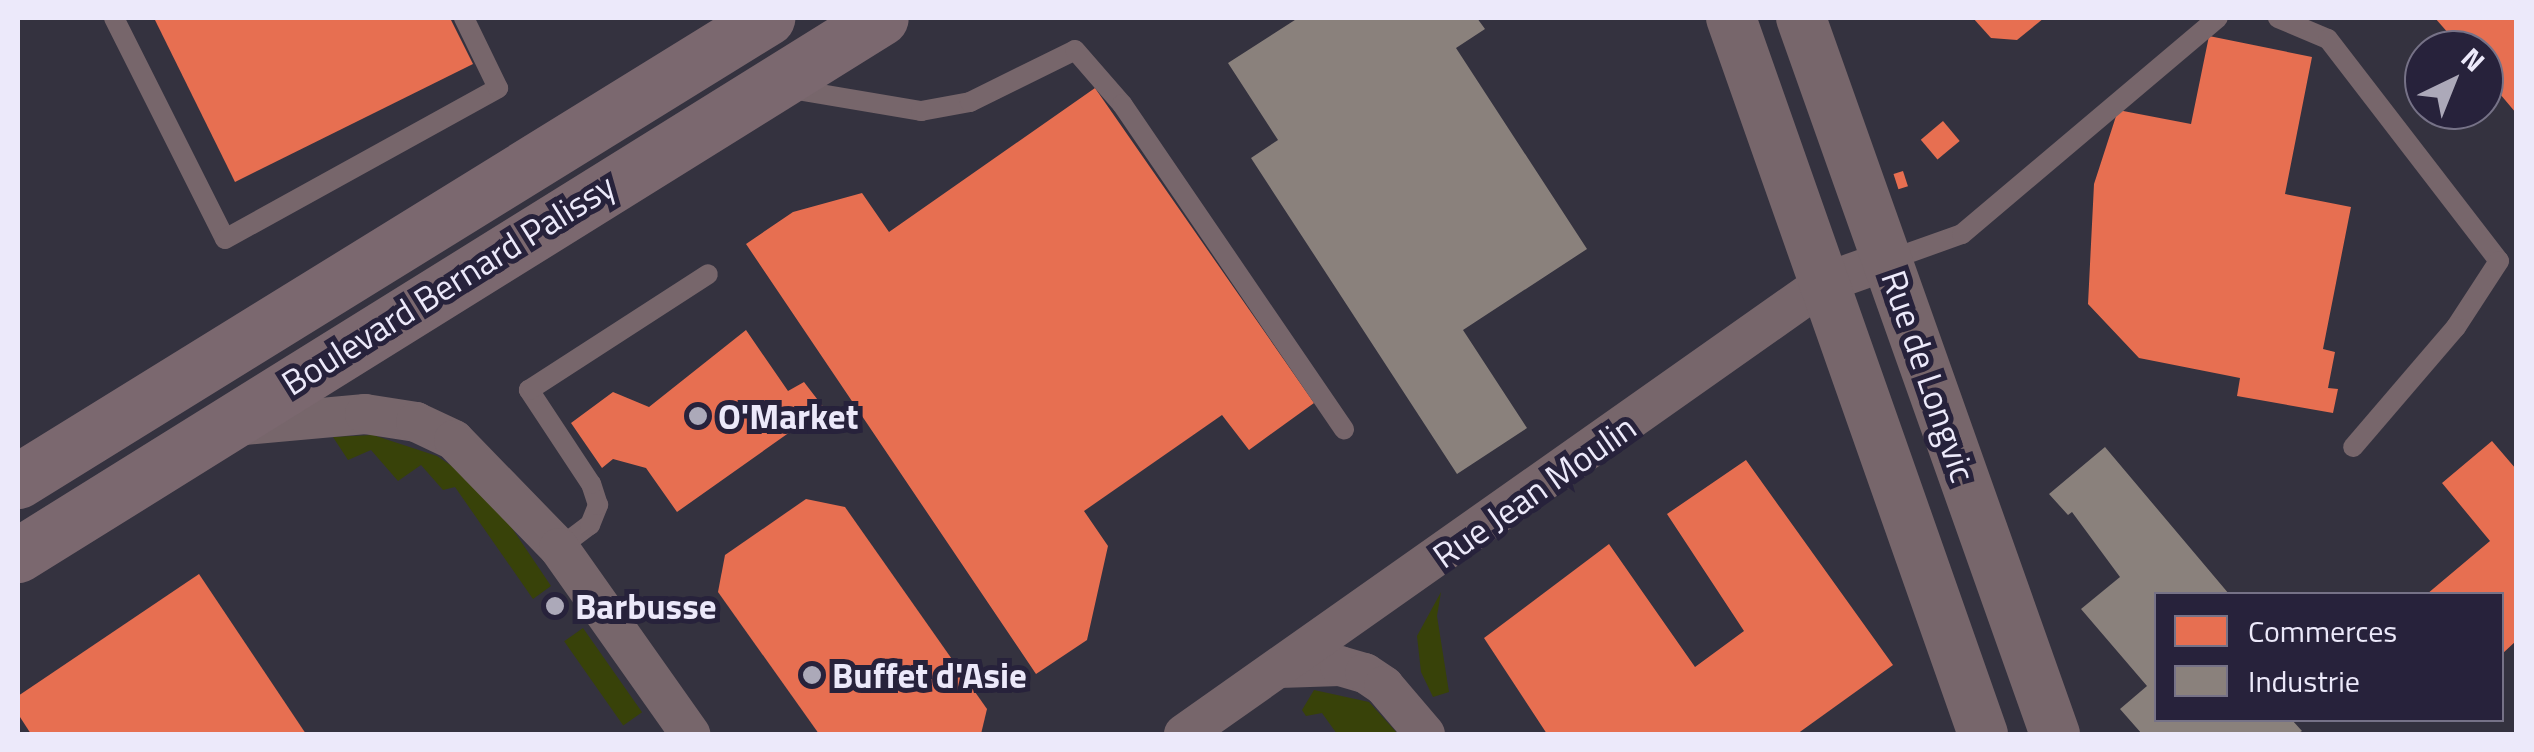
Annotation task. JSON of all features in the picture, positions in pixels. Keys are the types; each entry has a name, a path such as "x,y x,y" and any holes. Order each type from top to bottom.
{"main road":[{"name":"Boulevard Bernard Palissy","path":"18,481 767,18"},
{"name":"Boulevard Bernard Palissy","path":"18,554 215,428 882,18"}],"street":[{"name":"Rue de Longvic","path":"1731,18 1984,734"},
{"name":"Rue de Longvic","path":"1801,18 2055,734"},
{"name":"Rue Jean Moulin","path":"1184,734 1824,283 1889,260"},
{"path":"215,428 366,414 416,422 485,466 559,548 690,734"},
{"path":"1279,668 1340,666 1365,674 1384,686 1425,734"}],"lane":[{"path":"114,18 225,239 498,88 464,18"},
{"path":"1889,260 1962,234 2218,18"},
{"path":"2278,18 2328,38 2498,261 2456,327 2353,446"},
{"path":"769,86 920,111 970,102 1075,50 1122,104 1344,429"},
{"path":"559,548 590,525 598,504 591,484 529,390 708,274"}],"green space":[{"path":"373,435 437,456 465,475 495,503 551,586 533,599 455,487 443,490 421,465 398,481 371,450 348,460 333,437"},
{"path":"1441,592 1437,616 1449,692 1433,697 1421,672 1417,636"},
{"path":"583,628 642,712 623,726 564,641"},
{"path":"1314,690 1369,702 1398,734 1337,734 1322,713 1306,716 1302,710"}],"building: Commerces":[{"path":"154,18 450,18 473,64 235,182"},
{"path":"1973,18 2044,18 2017,40 1991,38"},
{"path":"2435,18 2516,18 2516,113 2504,99 2504,30 2446,30"},
{"path":"2209,36 2312,57 2285,194 2351,207 2323,349 2335,352 2328,388 2338,389 2333,413 2237,396 2240,378 2139,358 2088,304 2094,184 2118,110 2191,124"},
{"path":"1095,88 1314,403 1249,450 1222,415 1084,511 1108,546 1087,640 1036,674 746,244 793,212 862,193 889,232"},
{"path":"1943,121 1960,141 1937,160 1921,140"},
{"path":"1903,171 1908,186 1898,189 1893,174"},
{"name":"O'Market","path":"746,330 788,391 804,382 824,408 677,512 646,468 613,459 602,468 571,423 613,392 649,407"},
{"path":"2492,441 2516,469 2516,641 2504,652 2504,592 2429,592 2490,541 2442,483"},
{"path":"1746,460 1893,665 1797,734 1547,734 1484,638 1609,544 1695,667 1744,631 1667,514"},
{"path":"806,499 845,507 987,709 981,734 819,734 718,592 725,555"},
{"path":"199,574 306,734 31,734 18,714 18,696"},
{"name":"Barbusse","path":"554,594 566,612 556,620 543,601"}],"building: Industrie":[{"path":"1298,18 1477,18 1485,29 1456,48 1587,249 1463,330 1527,428 1457,474 1251,158 1278,140 1228,63"},
{"path":"2105,447 2227,592 2154,592 2154,722 2294,722 2302,731 2142,734 2120,709 2147,686 2081,609 2120,577 2072,512 2068,515 2049,494"}],"place":[{"name":"O'Market","path":"698,416"},
{"name":"Barbusse","path":"555,606"},
{"name":"Buffet d'Asie","path":"812,675"}]}
